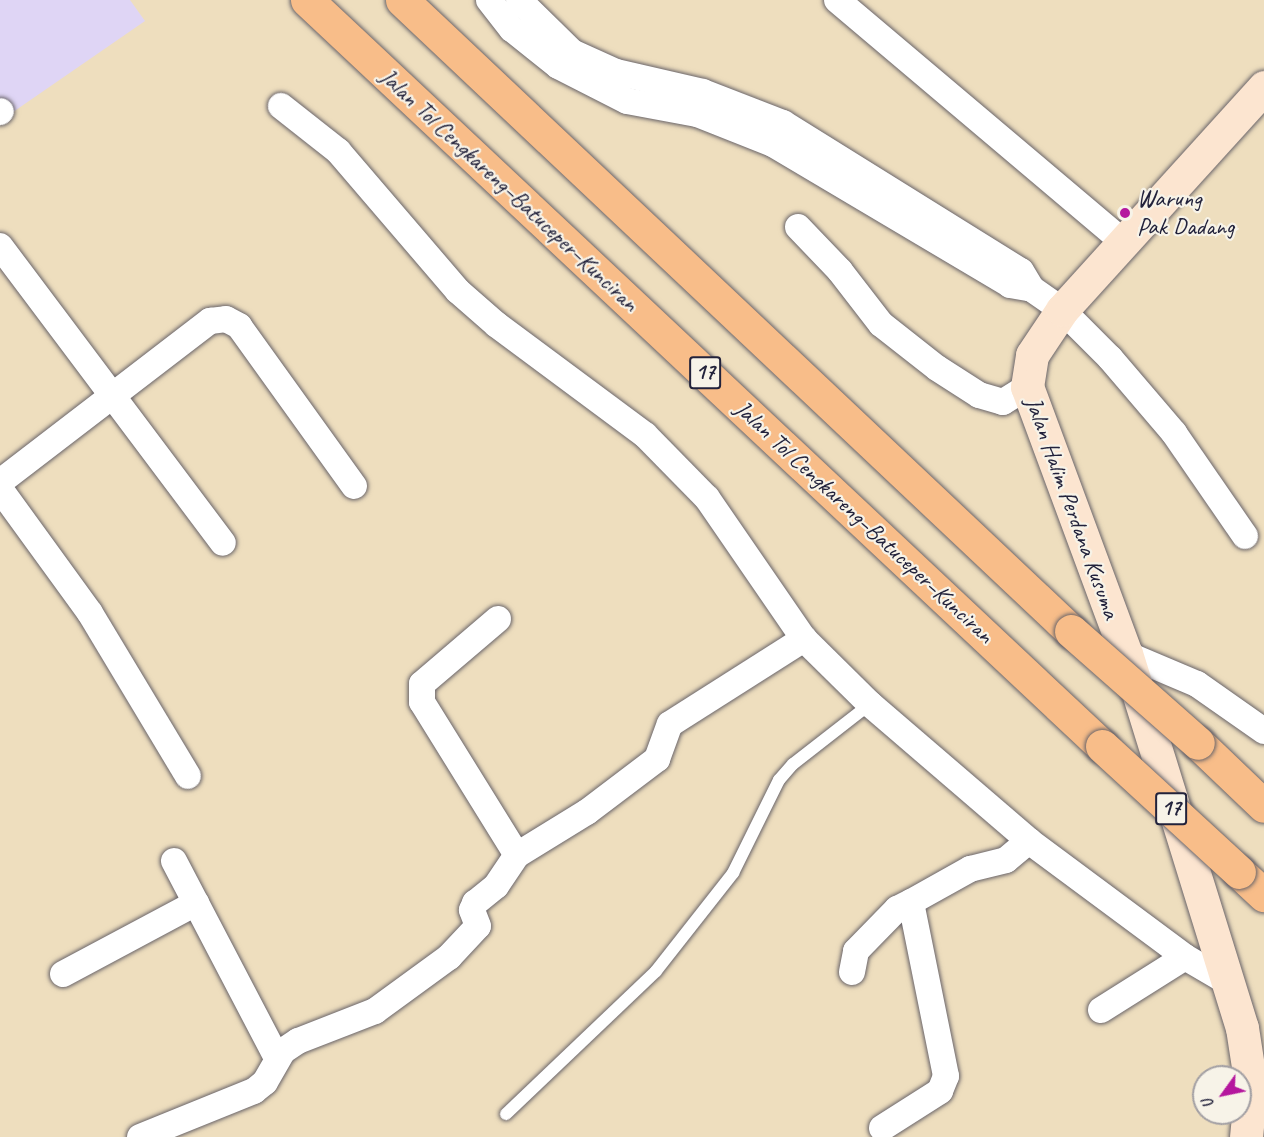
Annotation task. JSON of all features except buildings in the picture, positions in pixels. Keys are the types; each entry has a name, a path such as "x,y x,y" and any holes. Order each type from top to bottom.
{"highway":[{"name":"Jalan Tol Cengkareng–Batuceper–Kunciran","path":"307,0 1102,746 1264,895"},
{"path":"402,0 1071,631 1198,743 1264,806"}],"main road":[{"name":"Jalan Halim Perdana Kusuma","path":"1246,1137 1251,1086 1242,1028 1126,654 1027,387 1032,355 1062,310 1122,241 1264,87"}],"street":[{"path":"489,0 512,30 558,66 627,101 697,114 773,144 1010,285 1032,289"},
{"path":"519,0 572,52 616,72 703,92 783,123 1021,271 1032,289 1062,310 1110,358 1174,432 1245,536"},
{"path":"837,0 1122,241"},
{"path":"281,106 338,151 458,291 497,325 645,435 707,498 804,639 870,704 1029,842 1185,957 1226,981"},
{"path":"798,227 840,271 881,324 937,368 979,396 1003,402 1027,387"},
{"path":"0,246 224,543"},
{"path":"0,482 210,321 226,319 239,326 354,486"},
{"path":"0,489 90,613 188,776"},
{"path":"498,619 422,684 422,702 517,855"},
{"path":"140,1137 254,1091 265,1082 277,1058 298,1041 375,1011 449,957 478,927 472,910 475,903 496,886 517,855 587,812 649,766 663,749 663,736 670,724 804,639"},
{"path":"1126,654 1197,684 1264,731"},
{"path":"852,972 856,951 897,909 970,870 1006,860 1029,842"},
{"path":"174,861 277,1058"},
{"path":"882,1128 940,1091 946,1076 911,902"},
{"path":"63,974 196,903"},
{"path":"1101,1010 1185,957"}],"lane":[{"path":"506,1114 656,971 733,873 779,780 793,764 870,704"}],"shaded area":[{"path":"0,0 130,0 145,21 0,121"}],"place":[{"name":"Warung Pak Dadang","path":"1125,213"}]}
